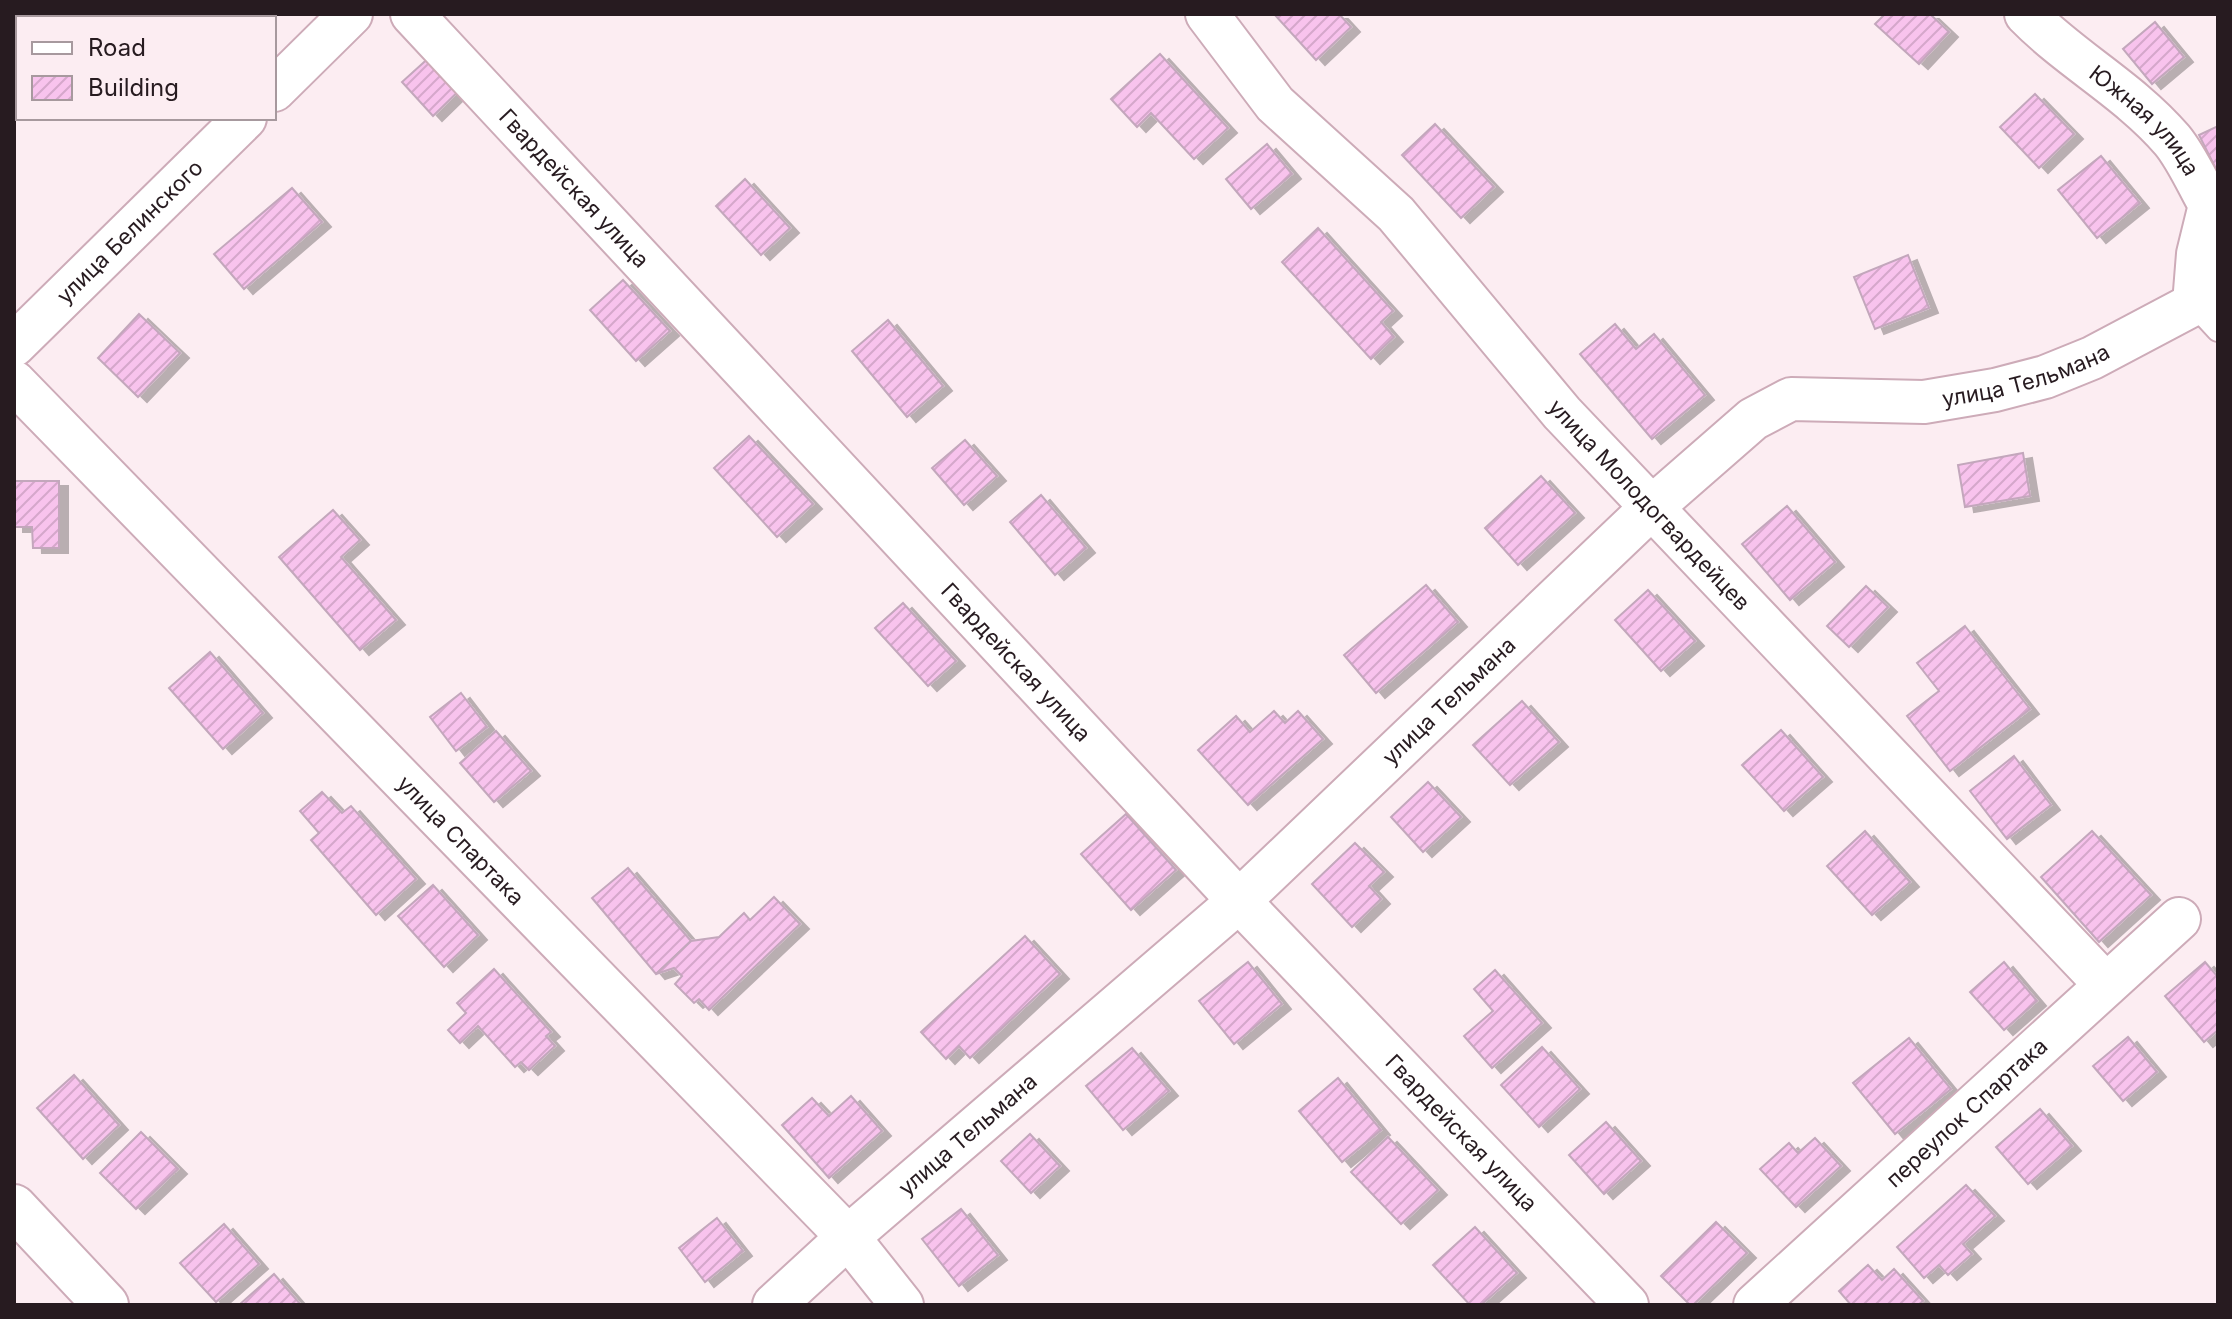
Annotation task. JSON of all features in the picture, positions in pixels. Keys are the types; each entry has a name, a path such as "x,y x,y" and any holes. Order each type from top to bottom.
{"street":[{"path":"276,88 351,14"},
{"name":"Гвардейская улица","path":"412,14 1239,901 1627,1305"},
{"name":"улица Молодогвардейцев","path":"1207,14 1275,104 1396,214 1562,413 2106,985"},
{"name":"Южная улица","path":"2026,14 2040,29 2121,89 2173,142 2210,205 2198,254 2210,311"},
{"name":"улица Белинского","path":"14,345 243,120"},
{"name":"улица Тельмана","path":"774,1305 848,1237 1239,901 1651,508 1753,419 1791,399 1924,402 1995,390 2045,377 2210,311"},
{"name":"улица Спартака","path":"14,382 848,1237 902,1305"},
{"name":"переулок Спартака","path":"1755,1305 2179,919"},
{"path":"14,1207 106,1305"}],"building":[{"path":"1274,14 1339,14 1351,27 1316,60"},
{"path":"1885,14 1930,14 1949,32 1919,64 1875,24"},
{"path":"2155,22 2184,57 2152,84 2123,49"},
{"path":"443,45 473,77 433,116 402,82"},
{"path":"1160,54 1228,128 1194,159 1151,113 1137,127 1111,99"},
{"path":"2035,94 2074,134 2039,168 2000,127"},
{"path":"1435,124 1494,187 1461,218 1402,155"},
{"path":"2218,126 2218,173 2199,135"},
{"path":"1267,144 1292,174 1251,209 1226,179"},
{"path":"2101,156 2140,203 2097,238 2058,190"},
{"path":"745,179 790,228 761,255 716,206"},
{"path":"292,188 322,222 244,289 214,254"},
{"path":"1318,228 1393,311 1381,322 1394,337 1371,359 1282,262"},
{"path":"1908,255 1929,308 1875,329 1854,277"},
{"path":"623,280 670,331 636,361 590,310"},
{"path":"139,314 180,353 138,397 98,358"},
{"path":"888,320 943,386 907,417 852,351"},
{"path":"1615,324 1636,349 1654,334 1705,395 1652,439 1580,354"},
{"path":"749,436 813,504 777,537 714,468"},
{"path":"965,440 997,476 964,505 932,468"},
{"path":"2023,453 2030,496 1965,507 1958,465"},
{"path":"1541,476 1575,513 1518,565 1485,528"},
{"path":"14,481 59,481 59,548 33,548 32,527 14,527"},
{"path":"1041,495 1086,548 1055,575 1010,522"},
{"path":"1787,506 1835,562 1790,600 1742,544"},
{"path":"333,510 360,540 341,557 396,620 360,650 279,557"},
{"path":"1426,585 1458,622 1376,693 1344,655"},
{"path":"1866,586 1888,607 1849,647 1827,626"},
{"path":"1648,590 1695,641 1661,671 1615,620"},
{"path":"903,603 956,661 928,686 875,628"},
{"path":"1965,626 2030,709 1950,771 1907,716 1939,691 1917,663"},
{"path":"210,652 263,713 223,749 169,688"},
{"path":"461,693 487,727 456,751 430,717"},
{"path":"1522,701 1559,742 1510,785 1473,745"},
{"path":"1274,711 1285,723 1298,711 1323,739 1248,805 1198,750 1236,716 1250,732"},
{"path":"1781,730 1823,777 1784,811 1742,765"},
{"path":"496,731 531,771 494,802 460,763"},
{"path":"2014,756 2051,805 2007,839 1970,791"},
{"path":"1428,782 1461,817 1423,852 1391,817"},
{"path":"322,792 342,813 351,806 416,879 376,915 311,840 319,833 300,811"},
{"path":"1126,814 1176,870 1131,910 1081,854"},
{"path":"1865,831 1910,882 1872,915 1827,866"},
{"path":"2092,831 2151,895 2099,942 2041,877"},
{"path":"1355,843 1384,872 1369,886 1381,899 1352,927 1312,884"},
{"path":"628,868 691,941 656,974 592,898"},
{"path":"433,885 478,935 444,967 398,916"},
{"path":"774,897 800,924 709,1010 699,999 694,1003 675,984 682,976 674,968 656,974 691,941 719,937 744,913 750,920"},
{"path":"1025,936 1060,974 970,1058 959,1046 946,1059 921,1032"},
{"path":"1248,962 1282,1004 1234,1044 1199,1001"},
{"path":"2004,962 2037,1001 2004,1030 1970,992"},
{"path":"2205,962 2218,977 2218,1030 2204,1042 2165,996"},
{"path":"494,969 551,1032 546,1036 555,1046 529,1070 521,1062 515,1067 478,1026 460,1043 448,1030 466,1013 457,1003"},
{"path":"1495,970 1542,1023 1492,1068 1464,1036 1493,1011 1474,989"},
{"path":"2128,1037 2157,1072 2123,1101 2093,1066"},
{"path":"1909,1038 1951,1089 1895,1134 1853,1083"},
{"path":"1542,1047 1580,1089 1539,1127 1501,1085"},
{"path":"1132,1048 1169,1091 1123,1130 1086,1086"},
{"path":"74,1075 119,1125 83,1159 37,1108"},
{"path":"1338,1078 1381,1130 1342,1162 1299,1111"},
{"path":"851,1096 882,1131 829,1178 782,1125 812,1098 829,1116"},
{"path":"2040,1109 2072,1146 2028,1184 1996,1147"},
{"path":"1606,1122 1641,1161 1604,1194 1569,1155"},
{"path":"141,1132 178,1169 136,1209 100,1173"},
{"path":"1030,1134 1060,1166 1031,1193 1001,1161"},
{"path":"1388,1137 1438,1190 1401,1224 1351,1172"},
{"path":"1815,1138 1841,1166 1796,1207 1760,1169 1789,1143 1798,1153"},
{"path":"1966,1185 1995,1216 1963,1244 1972,1254 1948,1275 1939,1265 1924,1278 1897,1247"},
{"path":"961,1209 998,1255 959,1286 922,1239"},
{"path":"717,1218 743,1251 705,1282 679,1248"},
{"path":"1716,1222 1747,1253 1690,1305 1661,1276"},
{"path":"224,1224 259,1264 216,1302 180,1263"},
{"path":"1475,1227 1517,1273 1481,1305 1470,1305 1433,1265"},
{"path":"1868,1265 1882,1280 1894,1269 1923,1301 1918,1305 1851,1305 1839,1291"},
{"path":"274,1274 301,1305 239,1305"}]}
